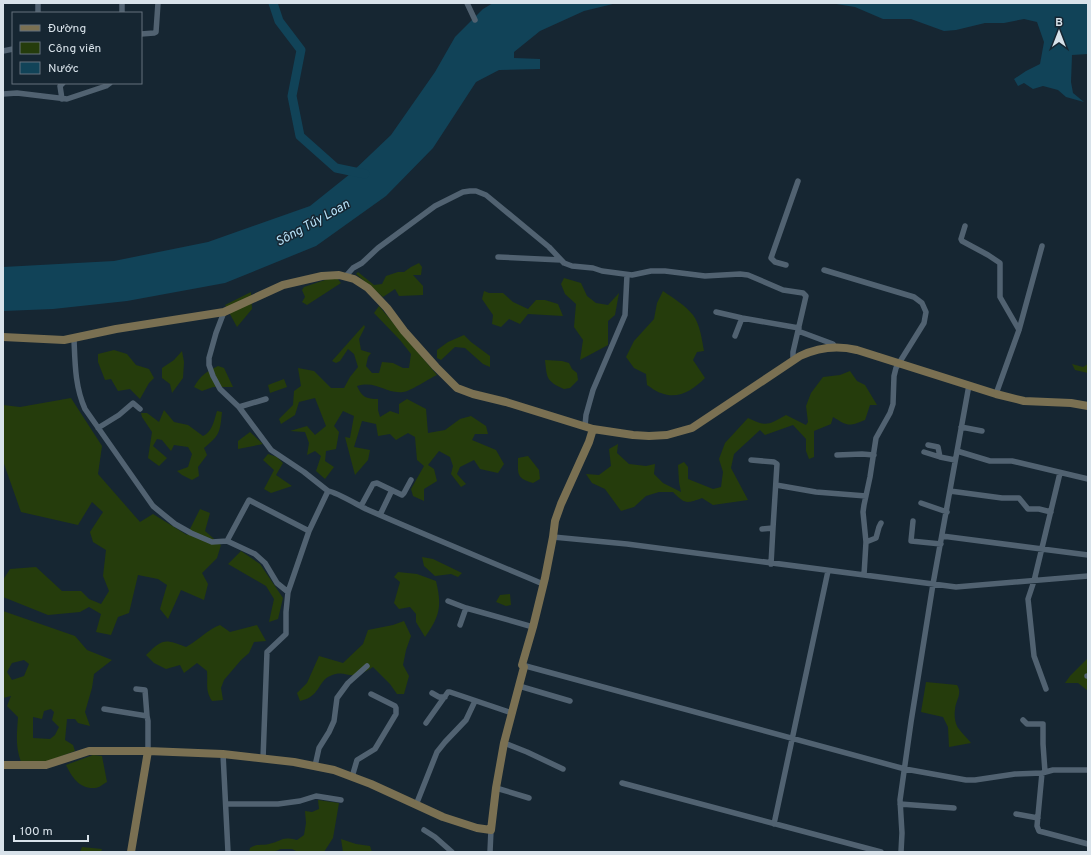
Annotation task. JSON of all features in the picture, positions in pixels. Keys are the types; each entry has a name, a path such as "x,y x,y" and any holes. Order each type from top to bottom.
{"street":[{"path":"142,34 156,32 158,3"},
{"path":"467,3 475,20"},
{"path":"62,84 60,86 62,99"},
{"path":"3,94 17,93 62,99 72,98 109,84"},
{"path":"786,265 774,262 772,258 798,181"},
{"path":"345,276 378,248 427,212 456,196 470,191 476,191 486,195 549,248 561,260 572,266 593,268 601,271 632,276 651,271 673,271 705,276 732,273 748,275 783,290 801,292 805,294 806,299 793,352 795,360"},
{"path":"965,226 961,238 962,241 1000,263 1000,297 1019,330"},
{"path":"996,394 1019,330 1042,246"},
{"path":"498,257 561,260"},
{"path":"824,270 914,298 922,303 926,312 924,323 908,347 895,372 892,408 876,438 863,512 866,542 864,575"},
{"path":"3,337 64,340 74,339 116,329 224,312 283,285 322,276 339,275 354,280 368,288 387,308 436,367 457,388 593,429 633,436 667,435 692,428 795,360 815,350 835,347 857,350 996,394 1024,401 1071,403 1088,406"},
{"path":"585,426 586,415 593,390 625,315 627,275"},
{"path":"224,312 209,358 209,364 213,376 220,389 239,407 271,450 304,472 328,491 436,540 543,584"},
{"path":"716,312 798,329 833,344 835,347"},
{"path":"735,336 742,318"},
{"path":"74,339 77,380 80,398 85,409 153,506 175,524 191,533 212,542 227,542 261,558 277,583 288,592"},
{"path":"901,852 902,833 900,800 911,722 933,584 969,385"},
{"path":"239,407 266,399"},
{"path":"98,428 119,415 133,403 140,409"},
{"path":"961,427 982,431"},
{"path":"490,852 496,788 504,743 524,668 522,664 533,627 543,584 555,521 561,504 589,442 593,429"},
{"path":"928,445 938,447 940,457"},
{"path":"957,451 990,460 1012,461 1088,479"},
{"path":"924,452 955,460"},
{"path":"837,455 874,455"},
{"path":"751,460 776,463 772,564"},
{"path":"1046,689 1034,656 1028,599 1034,581 1060,473"},
{"path":"361,506 373,484 377,483 403,494 411,480"},
{"path":"776,485 816,492 866,496"},
{"path":"380,515 392,490"},
{"path":"263,759 267,652 286,634 288,592 309,531 328,491"},
{"path":"950,491 1002,498 1019,498 1028,508 1051,512"},
{"path":"227,542 249,500 309,531"},
{"path":"921,503 947,512"},
{"path":"914,521 911,541 941,544"},
{"path":"866,542 876,538 881,524"},
{"path":"762,529 773,528"},
{"path":"942,536 1088,555"},
{"path":"553,537 614,542 772,564 956,587 1088,576"},
{"path":"774,824 828,571"},
{"path":"448,601 466,608 533,627"},
{"path":"460,625 466,608"},
{"path":"522,664 905,769 966,780 1001,777 1015,774 1044,773 1052,770 1088,770"},
{"path":"315,766 319,748 334,721 337,698 348,684 367,666"},
{"path":"519,686 570,701"},
{"path":"130,852 148,751 146,690 136,689"},
{"path":"426,723 448,692 512,714"},
{"path":"432,693 439,697 445,697"},
{"path":"352,777 357,760 375,749 396,714 395,706 371,694"},
{"path":"416,805 437,752 466,720 475,701"},
{"path":"104,709 147,716"},
{"path":"1023,720 1027,724 1043,724 1044,773 1037,826 1039,831 1088,844"},
{"path":"504,743 564,769"},
{"path":"3,765 46,765 89,751 148,751 223,754 294,762 334,770 443,817 477,828 491,830"},
{"path":"223,754 227,804 228,852"},
{"path":"622,783 881,852"},
{"path":"496,788 529,798"},
{"path":"227,804 278,804 300,801 316,796 341,800"},
{"path":"900,804 954,808"},
{"path":"1016,814 1038,818"},
{"path":"424,830 435,836 452,852"}],"green space":[{"path":"419,263 422,267 421,275 413,275 423,286 423,295 399,296 395,289 383,297 356,274 358,272 374,285 382,284 386,276 398,272 404,272"},
{"path":"337,278 341,283 307,305 302,302 305,297 302,290 304,287 328,279"},
{"path":"564,278 581,283 587,296 596,303 608,305 619,293 615,315 608,321 608,345 580,360 583,340 574,327 576,304 565,294 561,284"},
{"path":"484,291 489,293 503,293 513,302 528,309 536,300 545,300 558,304 563,316 528,314 520,324 509,319 501,327 492,324 493,315 482,299"},
{"path":"663,291 683,305 693,315 699,327 704,351 697,352 693,360 705,378 685,393 673,395 667,395 655,391 647,385 646,374 634,368 626,357 634,341 654,319 657,303"},
{"path":"251,292 252,309 237,327 225,305"},
{"path":"379,306 437,375 403,392 391,391 370,385 357,386 361,393 367,398 378,399 378,410 380,417 390,411 399,414 399,404 407,399 426,409 428,433 445,430 460,419 471,416 486,426 488,434 475,434 472,440 496,450 504,464 498,473 480,469 474,460 460,467 457,474 466,484 461,487 451,474 453,466 450,457 439,451 428,465 434,469 437,481 424,489 424,501 413,496 411,489 424,466 417,460 415,437 408,433 396,440 390,434 378,436 376,424 362,421 354,447 370,450 368,460 355,475 345,437 350,438 354,416 343,411 334,426 339,432 336,449 326,451 325,461 334,467 325,479 316,471 321,456 315,451 307,455 309,443 305,432 290,431 307,426 315,435 326,426 315,398 299,402 295,415 281,424 279,419 293,405 294,391 301,386 298,368 314,371 331,388 344,388 358,367 354,354 348,349 340,361 336,363 332,361 364,325 365,327 359,339 361,350 371,353 368,357 366,366 372,373 379,373 382,362 393,363 403,368 409,368 411,354 400,340 374,313"},
{"path":"464,335 490,356 490,367 483,364 465,348 455,347 441,360 437,358 437,350 448,342"},
{"path":"114,350 127,354 136,365 149,369 154,378 149,383 140,399 130,389 118,391 111,379 105,380 98,362 98,354"},
{"path":"182,351 184,362 183,378 172,393 170,384 162,378 162,368 174,360"},
{"path":"545,360 569,363 572,369 577,373 578,380 570,388 564,389 554,384 548,378"},
{"path":"1072,364 1083,367 1088,364 1088,373 1075,370"},
{"path":"218,366 224,368 233,387 213,387 202,391 194,387 204,374"},
{"path":"850,371 857,381 865,385 877,405 870,405 865,420 855,424 845,424 833,417 831,424 814,431 814,457 809,459 806,451 806,439 793,425 765,435 760,430 734,454 731,468 748,500 713,505 702,498 686,502 680,499 673,492 659,492 646,496 634,507 621,511 605,489 592,483 586,474 599,475 611,466 609,449 618,444 617,453 629,464 646,466 655,464 654,474 663,483 681,492 678,465 684,462 688,467 688,479 713,489 721,487 723,472 719,459 725,443 748,418 759,423 767,424 786,415 806,425 808,422 806,406 811,393 823,377 840,375"},
{"path":"284,379 287,387 270,393 268,385"},
{"path":"71,398 102,446 98,474 140,522 153,514 187,535 200,509 210,513 205,531 221,545 217,558 202,573 208,584 204,600 181,590 168,619 160,609 167,585 158,579 138,575 129,613 118,617 111,635 96,632 101,614 89,607 80,612 48,615 3,597 3,580 10,569 36,567 62,591 81,591 89,599 101,604 109,591 103,576 106,550 93,542 90,532 103,512 92,502 78,525 21,512 3,461 3,405 20,407"},
{"path":"164,410 174,422 188,425 203,436 211,429 217,411 222,412 220,429 213,440 204,448 207,455 198,467 199,476 192,480 177,471 188,467 192,454 188,447 174,445 171,451 162,440 157,439 153,446 167,458 159,466 148,458 152,432 141,413 147,413 159,422"},
{"path":"250,432 263,444 238,449 238,441"},
{"path":"268,454 277,457 283,463 276,475 292,486 271,493 264,489 274,470 263,460"},
{"path":"528,456 539,470 540,479 533,483 523,479 518,472 518,458"},
{"path":"241,551 260,564 283,598 278,619 269,622 274,599 266,586 228,564"},
{"path":"422,557 433,559 462,573 458,577 451,574 435,576 424,566"},
{"path":"398,572 417,574 436,581 439,597 437,617 425,637 416,622 416,614 410,607 399,609 394,603 400,582 394,577"},
{"path":"510,594 511,605 506,606 496,602 500,595"},
{"path":"3,611 75,636 87,650 112,660 94,674 92,688 85,712 90,726 78,723 75,719 67,719 65,740 73,745 75,751 43,763 21,762 17,745 18,717 7,706 11,696 3,698","holes":["24,660 29,664 24,676 12,680 7,672 12,663","51,709 54,712 52,720 59,727 55,735 50,739 33,738 33,717 42,719 44,711"]},
{"path":"404,621 411,636 403,665 409,676 404,694 397,694 390,684 373,667 357,675 334,674 323,681 315,693 307,699 300,701 297,693 307,683 319,656 343,663 363,644 368,630 393,625"},
{"path":"220,625 230,632 257,625 266,641 254,642 249,653 224,680 221,688 223,700 212,701 208,690 207,671 197,663 184,673 180,665 166,669 154,663 146,655 156,645 164,642 173,642 186,647"},
{"path":"1088,658 1088,691 1078,683 1065,683 1070,676"},
{"path":"926,682 957,685 959,691 955,707 956,722 959,729 971,743 949,747 948,727 943,717 921,712"},
{"path":"93,755 102,756 107,782 100,787 89,788 80,784 74,778 66,765"},
{"path":"318,800 339,803 333,838 324,852 298,852 292,849 281,849 273,852 249,852 250,848 255,846 274,843 284,839 297,840 304,835 306,823 305,811 312,812 319,809"},
{"path":"341,839 356,844 370,846 372,852 343,852"},
{"path":"82,847 102,849 101,852 80,852"}],"water":[{"name":"Sông Túy Loan","path":"493,3 617,3 584,11 540,31 514,52 514,58 540,59 540,69 499,70 476,82 433,148 386,196 316,246 225,283 127,301 53,309 3,311 3,267 114,261 208,242 310,206 350,174 391,135 435,72 455,37 483,9"},
{"path":"830,3 1088,3 1088,54 1072,55 1071,82 1073,93 1084,102 1066,97 1058,90 1043,86 1033,89 1024,83 1018,86 1014,79 1040,64 1044,42 1037,22 1024,19 1004,23 985,23 956,30 944,31 911,19 883,19 855,7"}],"waterway":[{"path":"273,3 279,21 301,50 292,96 300,136 336,168 365,174"}]}
